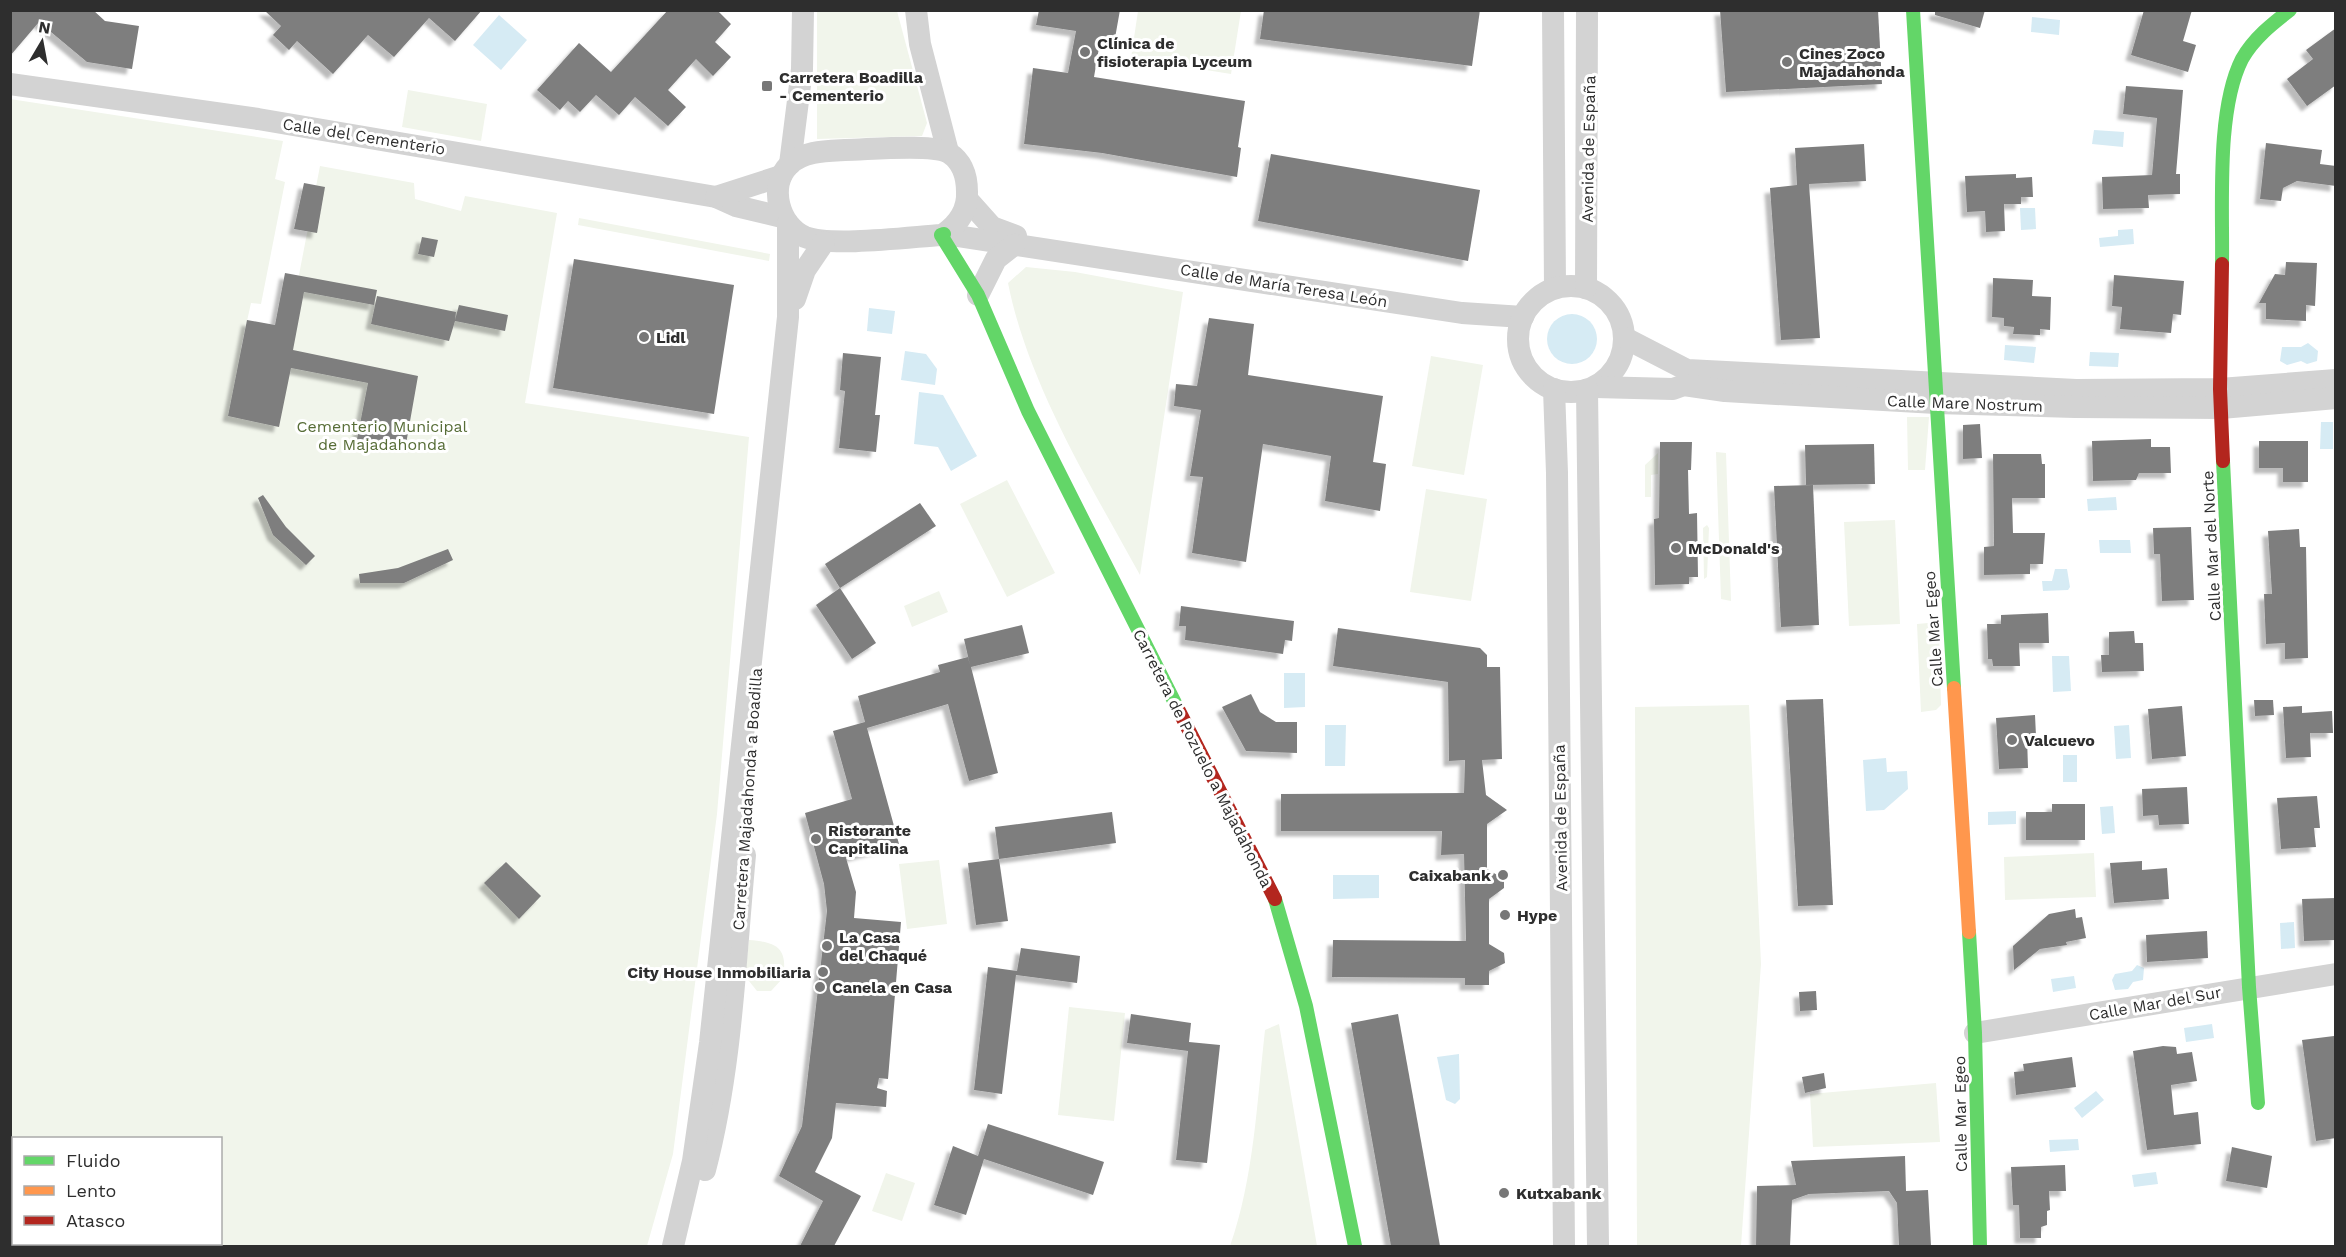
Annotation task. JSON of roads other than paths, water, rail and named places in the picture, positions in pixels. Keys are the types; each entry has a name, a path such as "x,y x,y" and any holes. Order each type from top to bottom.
{"street":[{"path":"802,10 800,88 786,170 779,195 785,220 803,236 824,242 943,234 956,226 968,199 967,177 958,161 948,152 920,44 916,10"},
{"name":"Avenida de España","path":"1552,10 1555,288"},
{"name":"Avenida de España","path":"1586,288 1587,10"},
{"name":"Calle Mar Egeo","path":"1913,10 1975,1033 1980,1246"},
{"name":"Calle Mar del Norte","path":"2258,1103 2249,987 2220,398 2224,152 2231,86 2243,58 2262,32 2290,10"},
{"name":"Calle del Cementerio","path":"10,84 258,119 716,196 736,206 785,220"},
{"path":"786,170 805,155 828,151 917,148 948,152"},
{"name":"Calle del Cementerio","path":"716,196 786,170"},
{"name":"Calle de María Teresa León","path":"968,199 992,226 1046,248"},
{"name":"Carretera Majadahonda a Boadilla","path":"673,1246 693,1161 711,1042 738,766 761,589 788,317 785,220"},
{"name":"Calle de María Teresa León","path":"943,234 1462,313 1523,317"},
{"name":"Carretera de Pozuelo a Majadahonda","path":"943,234 978,295 1028,411 1277,904 1306,1005 1355,1246"},
{"name":"Carretera Majadahonda a Boadilla","path":"788,317 805,270 824,242"},
{"path":"978,295 996,260 1014,245"},
{"path":"1570,286 1586,288 1601,295 1614,307 1622,321 1625,338 1623,353 1617,367 1607,378 1591,388 1571,392 1554,389 1536,378 1523,360 1518,346 1523,317 1542,295 1555,288 1570,286"},
{"name":"Calle Mare Nostrum","path":"1625,338 1680,372 1725,391 1935,393 2076,390 2220,398 2336,398"},
{"name":"Calle Mare Nostrum","path":"1591,388 1673,388 1680,372"},
{"name":"Calle Mare Nostrum","path":"2220,398 2336,380"},
{"name":"Avenida de España","path":"1591,388 1598,1246"},
{"name":"Avenida de España","path":"1554,389 1564,1246"},
{"name":"Carretera Majadahonda a Boadilla","path":"685,1246 717,1122 731,1008 749,805 761,589"},
{"name":"Carretera Majadahonda a Boadilla","path":"731,1008 723,991 739,827 738,766"},
{"name":"Calle Mar del Sur","path":"1975,1033 2336,974"},
{"name":"Carretera Majadahonda a Boadilla","path":"693,1161 706,1132 720,1022 731,1008"}],"water":[{"path":"499,15 527,40 501,70 473,45"},
{"path":"2032,17 2060,20 2059,35 2031,32"},
{"path":"2094,130 2124,132 2123,147 2092,144"},
{"path":"2020,208 2035,208 2036,229 2021,230"},
{"path":"2133,229 2134,244 2100,247 2099,238 2118,236 2118,230"},
{"path":"869,308 895,311 892,334 867,331"},
{"path":"1572,314 1590,321 1597,339 1590,357 1572,364 1554,357 1547,339 1554,321"},
{"path":"2308,343 2318,351 2317,361 2307,364 2301,361 2287,365 2280,361 2282,347 2301,347"},
{"path":"2005,345 2036,347 2034,363 2004,360"},
{"path":"905,351 926,354 937,369 935,385 901,380"},
{"path":"2090,352 2119,353 2118,367 2089,366"},
{"path":"919,392 943,395 977,456 951,471 938,447 914,444"},
{"path":"2321,422 2333,422 2333,449 2320,449"},
{"path":"2116,497 2117,510 2088,511 2087,499"},
{"path":"2099,540 2130,540 2131,553 2100,553"},
{"path":"2055,569 2067,569 2070,587 2068,590 2043,591 2042,581 2052,581"},
{"path":"2052,656 2069,656 2071,691 2053,692"},
{"path":"1284,673 1305,673 1305,707 1284,708"},
{"path":"1325,725 1346,725 1345,766 1325,766"},
{"path":"2129,725 2131,758 2116,759 2114,726"},
{"path":"2063,755 2077,755 2077,782 2063,782"},
{"path":"1886,758 1887,772 1907,771 1908,789 1884,810 1866,811 1863,760"},
{"path":"2113,806 2115,833 2102,834 2100,807"},
{"path":"2016,811 2016,824 1988,825 1988,812"},
{"path":"1333,875 1379,875 1379,898 1333,899"},
{"path":"2294,922 2295,948 2281,949 2280,923"},
{"path":"2137,965 2144,968 2143,980 2133,982 2128,989 2115,990 2112,980 2115,974 2132,971"},
{"path":"2074,976 2076,988 2053,992 2051,979"},
{"path":"2212,1024 2214,1038 2186,1042 2184,1028"},
{"path":"1459,1054 1460,1099 1455,1104 1446,1100 1437,1057"},
{"path":"2096,1091 2104,1100 2082,1118 2074,1108"},
{"path":"2078,1139 2079,1150 2050,1152 2049,1140"},
{"path":"2156,1172 2158,1184 2134,1187 2132,1175"}],"place":[{"name":"Clínica de fisioterapia Lyceum","path":"1085,52"},
{"name":"Cines Zoco Majadahonda","path":"1787,62"},
{"name":"Carretera Boadilla - Cementerio","path":"767,86"},
{"name":"Lidl","path":"644,337"},
{"name":"McDonald's","path":"1676,548"},
{"name":"Valcuevo","path":"2012,740"},
{"name":"Ristorante Capitalina","path":"816,839"},
{"name":"Caixabank","path":"1503,875"},
{"name":"Hype","path":"1505,915"},
{"name":"La Casa del Chaqué","path":"827,946"},
{"name":"City House Inmobiliaria","path":"823,972"},
{"name":"Canela en Casa","path":"820,987"},
{"name":"Kutxabank","path":"1504,1193"}],"park label":[{"name":"Cementerio Municipal de Majadahonda","path":"382,435"}]}
